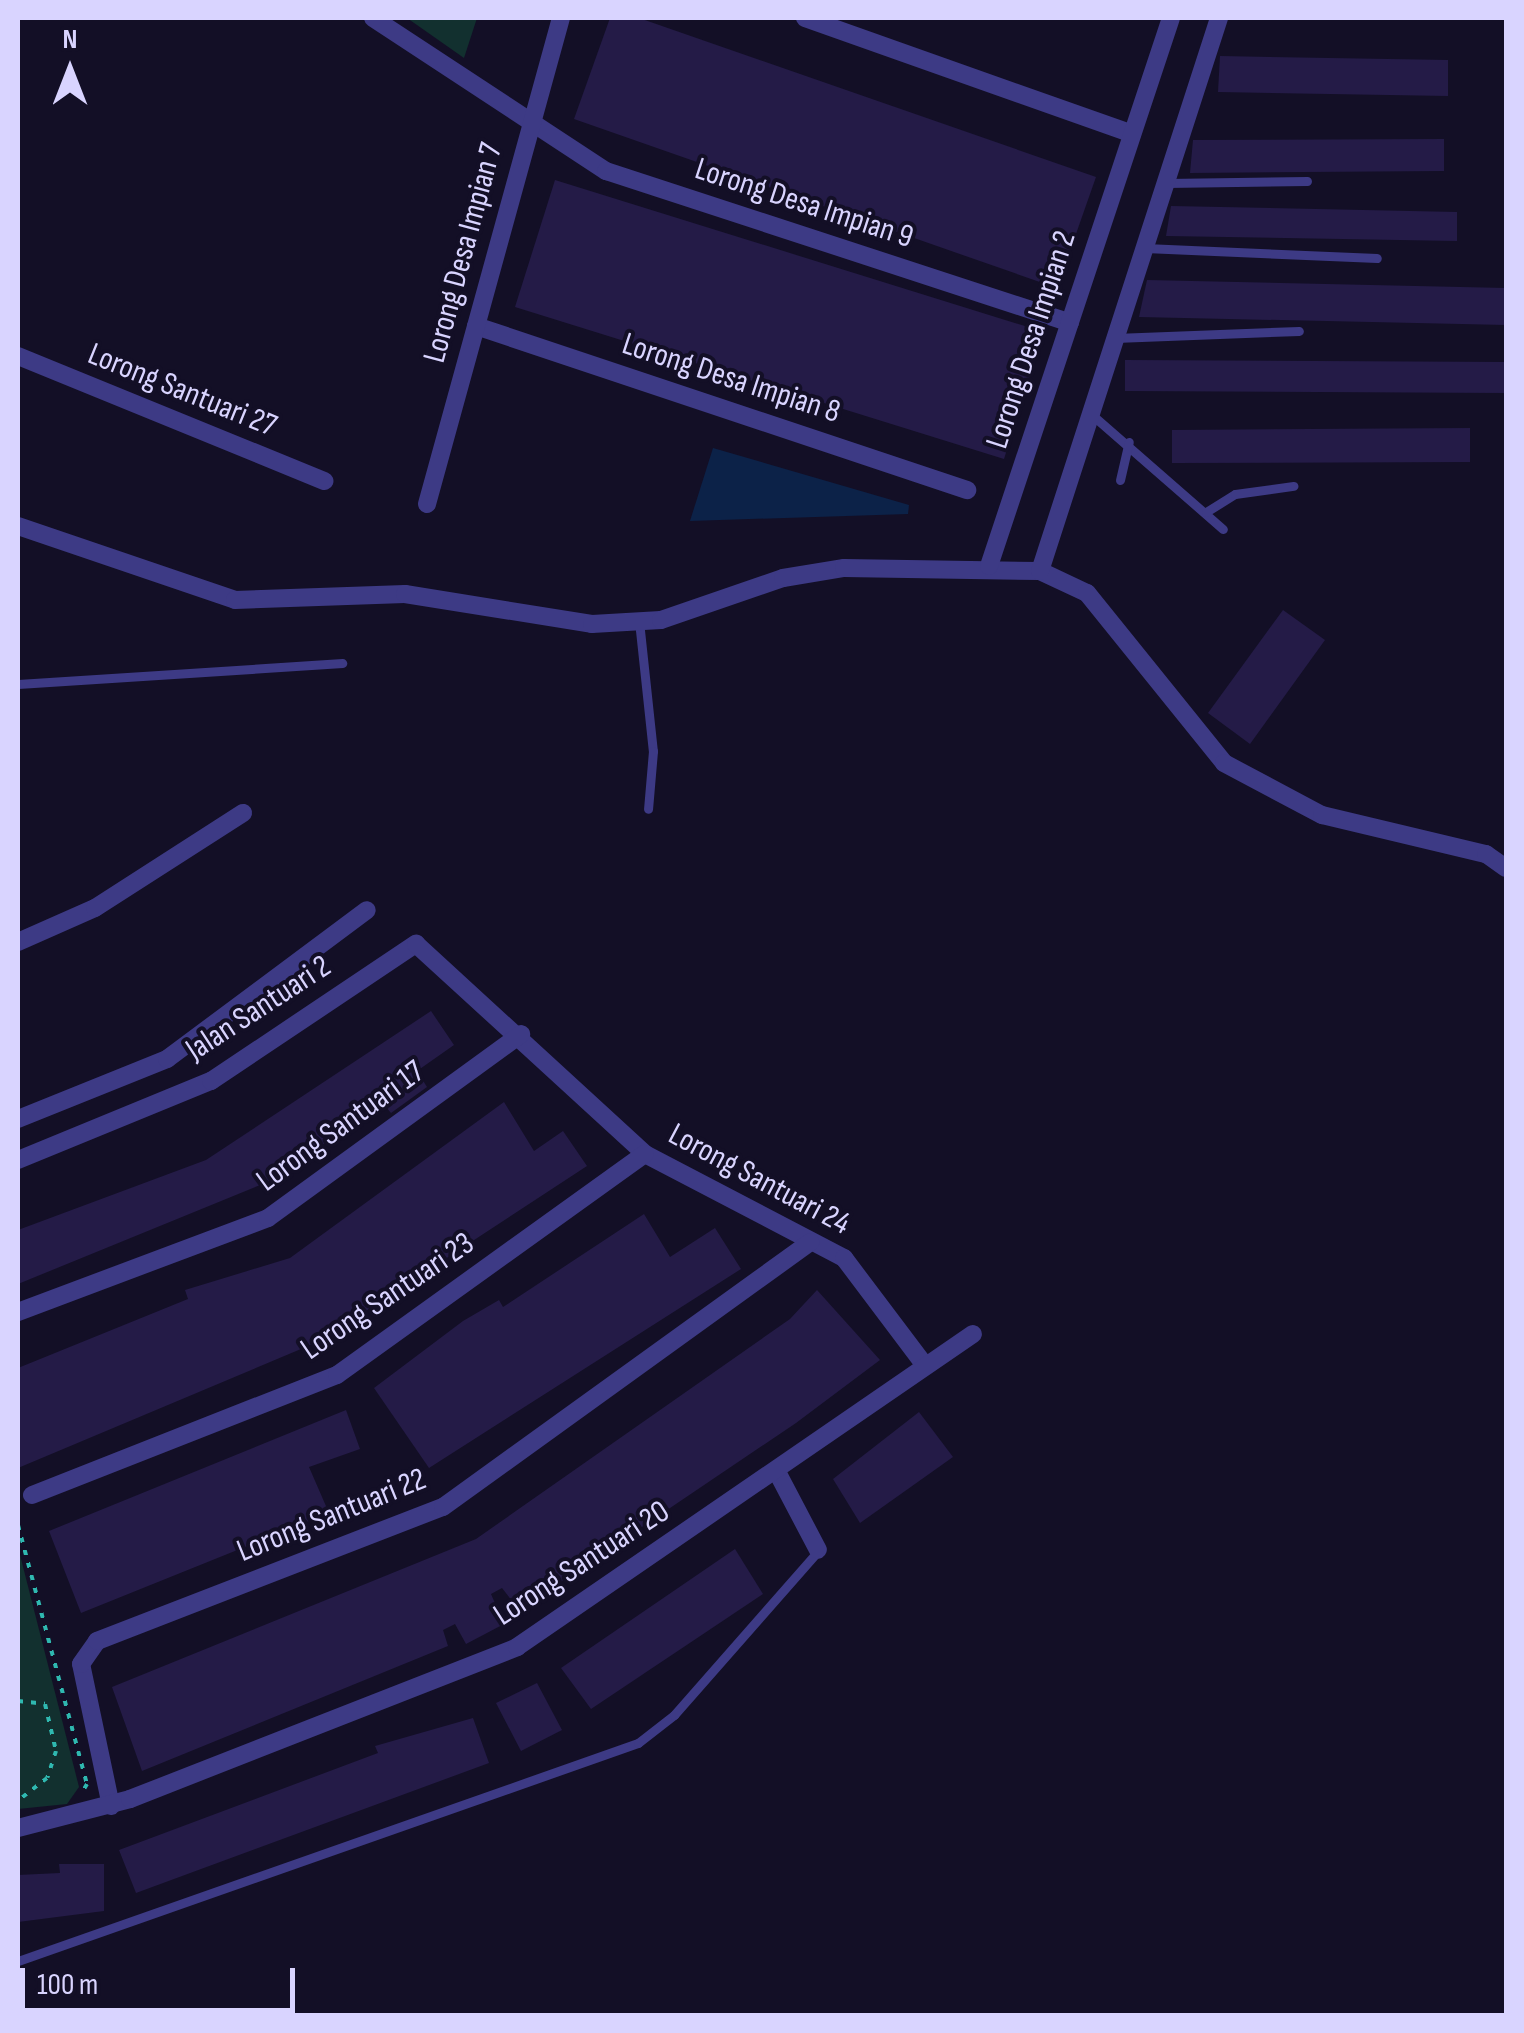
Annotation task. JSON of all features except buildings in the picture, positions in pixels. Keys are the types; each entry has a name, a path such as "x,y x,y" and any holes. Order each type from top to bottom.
{"street":[{"name":"Lorong Desa Impian 9","path":"373,18 606,171 1070,323"},
{"name":"Lorong Desa Impian 7","path":"427,504 529,122 561,18"},
{"path":"805,18 1132,134"},
{"name":"Lorong Desa Impian 2","path":"989,566 1171,18"},
{"path":"1040,571 1219,18"},
{"name":"Lorong Desa Impian 8","path":"476,326 967,490"},
{"name":"Lorong Santuari 27","path":"18,356 324,481"},
{"path":"18,526 235,600 405,594 592,624 638,621 783,578 989,566 1040,571 1087,592 1132,659 1240,773 1322,815 1486,854 1506,868"},
{"path":"18,942 96,908 243,813"},
{"path":"18,1119 168,1059 366,910"},
{"name":"Lorong Santuari 24","path":"416,944 521,1034 645,1154 844,1258 924,1364"},
{"name":"Jalan Santuari 2","path":"18,1160 210,1081 416,944"},
{"name":"Lorong Santuari 17","path":"18,1312 268,1218 521,1034"},
{"name":"Lorong Santuari 23","path":"32,1495 337,1375 645,1154"},
{"name":"Lorong Santuari 22","path":"111,1806 82,1677 84,1653 97,1642 443,1508 810,1242"},
{"name":"Lorong Santuari 20","path":"18,1828 111,1806 517,1647 972,1334"},
{"path":"776,1470 818,1550"}],"lane":[{"path":"1166,183 1307,181"},
{"path":"1145,248 1377,258"},
{"path":"1116,338 1298,330"},
{"path":"1091,414 1130,442 1223,529"},
{"path":"1120,480 1130,442"},
{"path":"1206,512 1235,494 1293,486"},
{"path":"638,621 653,751 648,809"},
{"path":"18,684 342,664"},
{"path":"18,1961 638,1743 696,1692 818,1550"}],"path":[{"path":"18,1525 86,1784 69,1806"},
{"path":"18,1702 46,1704 56,1751 47,1778 18,1801"}],"green space":[{"path":"407,18 477,18 464,58"},
{"path":"18,1547 79,1787 67,1804 18,1809"}],"water":[{"path":"713,448 909,505 908,514 690,521"}]}
